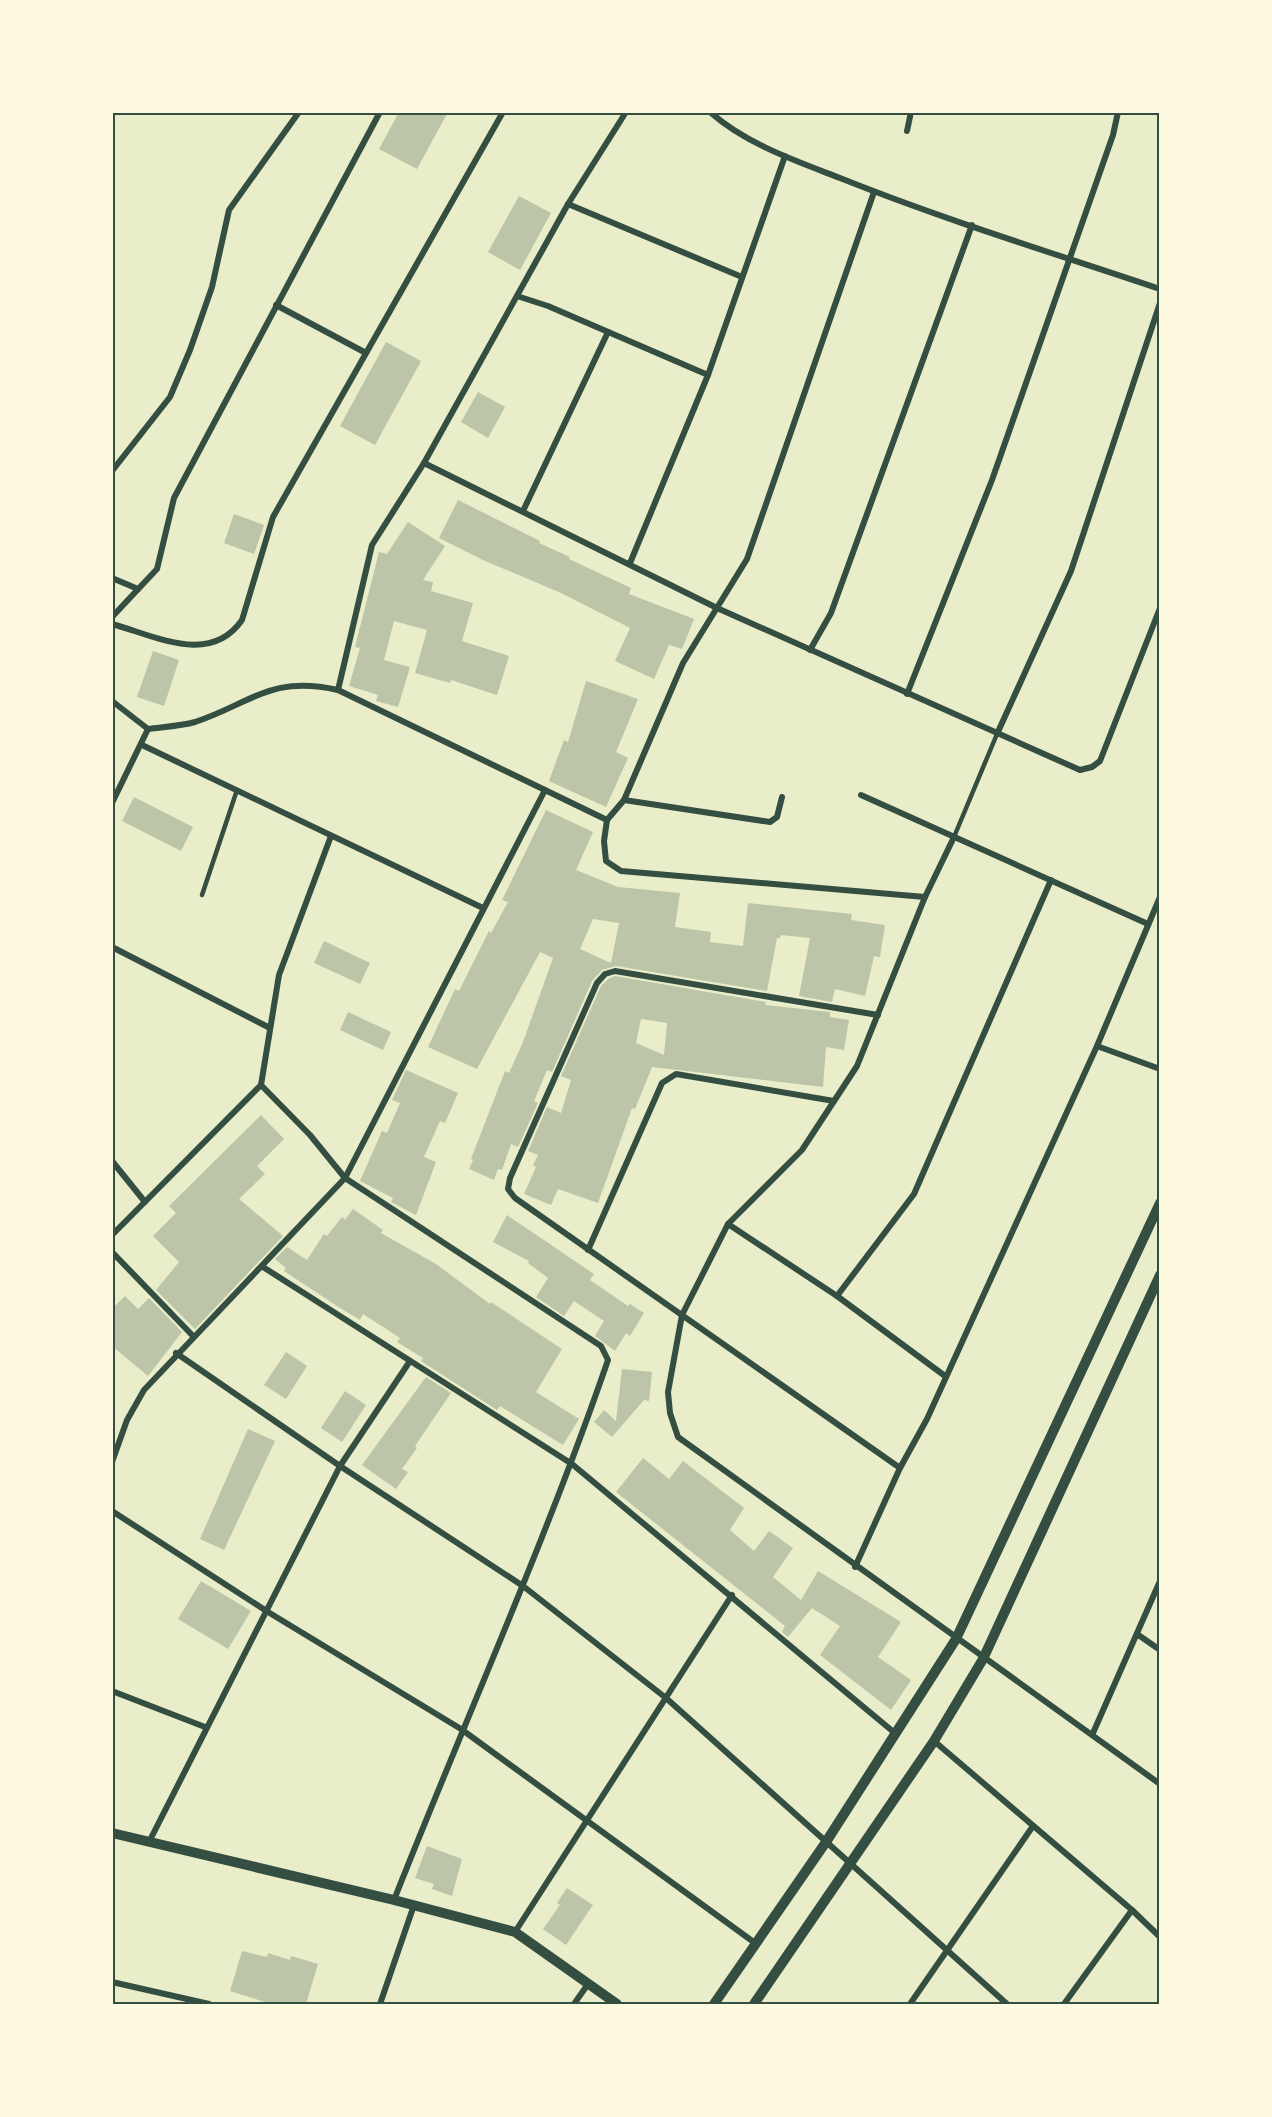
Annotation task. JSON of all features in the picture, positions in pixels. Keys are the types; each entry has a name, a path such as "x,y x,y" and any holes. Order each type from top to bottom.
{"street":[{"path":"112,471 170,397 190,350 212,287 229,210 299,112"},
{"path":"112,617 157,569 174,498 380,112"},
{"path":"112,624 192,646 208,646 233,633 242,620 273,517 503,112"},
{"path":"338,690 372,545 424,463 568,204 626,112"},
{"path":"710,112 723,123 785,156 874,192 1160,289"},
{"path":"907,131 911,112"},
{"path":"908,694 992,480 1113,135 1118,112"},
{"path":"630,563 708,375 785,156"},
{"path":"874,192 747,559 683,663 624,800 608,820 604,841 606,861 621,871 925,897"},
{"path":"568,204 742,277"},
{"path":"810,650 831,613 972,225"},
{"path":"517,296 548,306 708,375"},
{"path":"997,734 1071,572 1160,303"},
{"path":"276,305 366,353"},
{"path":"523,511 608,332"},
{"path":"424,463 717,608 1080,770 1092,767 1100,761 1160,608"},
{"path":"112,578 138,589"},
{"path":"112,701 148,729 194,722 249,697 286,686 312,684 338,690 608,820"},
{"path":"112,803 148,729"},
{"path":"142,745 483,908"},
{"path":"112,1462 128,1420 144,1390 193,1335 263,1266 345,1178 545,790"},
{"path":"861,795 1148,924"},
{"path":"624,800 770,822 777,818 782,797"},
{"path":"112,1235 261,1085 279,975 331,836"},
{"path":"954,837 925,897 857,1066 802,1150 728,1224 682,1315 668,1392 670,1413 678,1437 855,1567 983,1659 1092,1733 1160,1784"},
{"path":"837,1296 914,1194 1050,880"},
{"path":"855,1567 900,1468 927,1419 1097,1046 1160,897"},
{"path":"112,946 270,1028"},
{"path":"878,1015 615,971 605,974 592,994 510,1178 508,1189 515,1198 588,1250 900,1468"},
{"path":"1097,1046 1160,1069"},
{"path":"588,1250 662,1083 668,1077 676,1074 834,1101"},
{"path":"261,1085 310,1135 345,1178 602,1346 608,1360 572,1464 524,1586 461,1729 393,1900"},
{"path":"112,1161 145,1202"},
{"path":"714,2004 826,1842 956,1639 1160,1203"},
{"path":"728,1224 837,1296 945,1376"},
{"path":"112,1252 193,1335"},
{"path":"263,1266 572,1464 897,1734"},
{"path":"754,2004 849,1862 934,1741 983,1659 1160,1275"},
{"path":"176,1353 340,1466 524,1586 666,1698 1007,2004"},
{"path":"148,1842 205,1727 268,1612 340,1466 410,1361"},
{"path":"112,1510 268,1612 461,1729 755,1943"},
{"path":"1092,1733 1160,1581"},
{"path":"515,1932 732,1595"},
{"path":"1137,1634 1160,1650"},
{"path":"112,1691 205,1727"},
{"path":"934,1741 1132,1910 1160,1937"},
{"path":"910,2004 1033,1826"},
{"path":"112,1833 414,1905 515,1932 616,2004"},
{"path":"380,2004 414,1905"},
{"path":"1064,2004 1132,1910"},
{"path":"112,1982 190,2003 209,2004"},
{"path":"574,2004 588,1984"}],"lane":[{"path":"954,837 997,734"},
{"path":"201,895 237,790"}],"building":[{"path":"399,112 448,112 417,169 379,149"},
{"path":"519,196 551,213 520,270 488,252"},
{"path":"386,342 421,361 375,445 340,426"},
{"path":"478,392 505,407 488,438 461,422"},
{"path":"458,500 540,541 539,543 570,557 569,559 631,588 629,594 694,619 682,649 669,645 654,679 615,661 630,628 561,593 483,560 439,538"},
{"path":"234,514 264,525 254,554 224,543"},
{"path":"408,522 445,546 423,580 433,582 431,591 473,603 462,641 509,656 497,695 451,680 450,683 415,673 427,630 394,621 384,660 410,667 398,707 376,701 378,695 349,686 360,648 355,647 379,552 387,554"},
{"path":"153,651 179,660 164,706 137,697"},
{"path":"586,681 638,699 616,752 628,758 606,807 549,781 564,740 568,742"},
{"path":"134,797 193,827 181,851 122,821"},
{"path":"546,810 593,832 576,870 618,887 680,893 675,927 711,932 710,942 743,946 748,903 852,914 851,920 885,925 880,957 874,956 865,996 835,989 832,1002 799,996 810,938 781,935 777,938 767,991 616,966 602,970 592,981 552,1072 547,1070 534,1101 538,1103 518,1147 511,1144 502,1170 498,1169 494,1180 469,1169 473,1160 471,1159 505,1071 509,1073 523,1042 553,958 540,952 477,1069 428,1047 455,989 459,991 489,931 491,933 508,902 502,900","holes":["593,919 619,923 611,963 580,949"]},
{"path":"324,941 370,963 360,984 314,963"},
{"path":"615,976 766,1002 765,1005 830,1012 830,1017 849,1020 844,1050 826,1047 823,1087 652,1067 635,1109 632,1108 598,1203 558,1189 551,1205 524,1194 536,1167 533,1165 538,1155 528,1151 547,1107 561,1113 571,1080 561,1076 601,986","holes":["641,1019 667,1023 664,1055 636,1043"]},
{"path":"348,1012 391,1032 383,1050 340,1030"},
{"path":"406,1070 458,1093 445,1123 440,1121 424,1157 436,1162 416,1215 391,1202 393,1198 360,1181 382,1131 387,1133 400,1103 392,1100"},
{"path":"261,1115 284,1139 257,1166 265,1174 239,1199 283,1236 195,1329 156,1290 179,1262 153,1236 176,1213 169,1206"},
{"path":"353,1209 383,1230 381,1233 436,1264 490,1304 491,1302 562,1349 536,1392 579,1419 563,1445 500,1406 497,1410 421,1361 423,1358 397,1342 400,1338 363,1314 360,1320 284,1271 286,1268 275,1259 287,1247 307,1260 324,1234 327,1236 342,1217 345,1220"},
{"path":"507,1215 594,1274 590,1280 628,1306 630,1304 644,1313 630,1336 626,1333 615,1351 595,1336 604,1321 574,1301 564,1316 536,1297 548,1278 528,1263 529,1261 493,1242"},
{"path":"125,1296 138,1309 149,1298 182,1332 148,1376 112,1346 112,1309"},
{"path":"286,1352 307,1366 286,1399 264,1385"},
{"path":"622,1369 652,1372 649,1401 644,1400 612,1437 594,1422 604,1410 616,1421"},
{"path":"426,1377 451,1393 415,1446 417,1448 402,1469 408,1472 396,1489 362,1465"},
{"path":"345,1391 366,1405 342,1442 321,1428"},
{"path":"248,1429 275,1441 224,1550 200,1539"},
{"path":"643,1458 669,1479 683,1461 744,1508 730,1530 754,1551 769,1531 793,1548 773,1577 801,1600 818,1571 901,1622 878,1657 911,1680 891,1710 820,1655 840,1626 812,1608 788,1637 782,1632 785,1626 616,1492"},
{"path":"201,1581 251,1611 228,1649 178,1619"},
{"path":"427,1846 462,1859 452,1896 432,1889 434,1884 415,1878"},
{"path":"567,1888 593,1905 566,1945 543,1929 560,1905 557,1903"},
{"path":"242,1951 267,1957 268,1953 290,1960 291,1956 318,1964 306,2004 271,2004 230,1991"}]}
